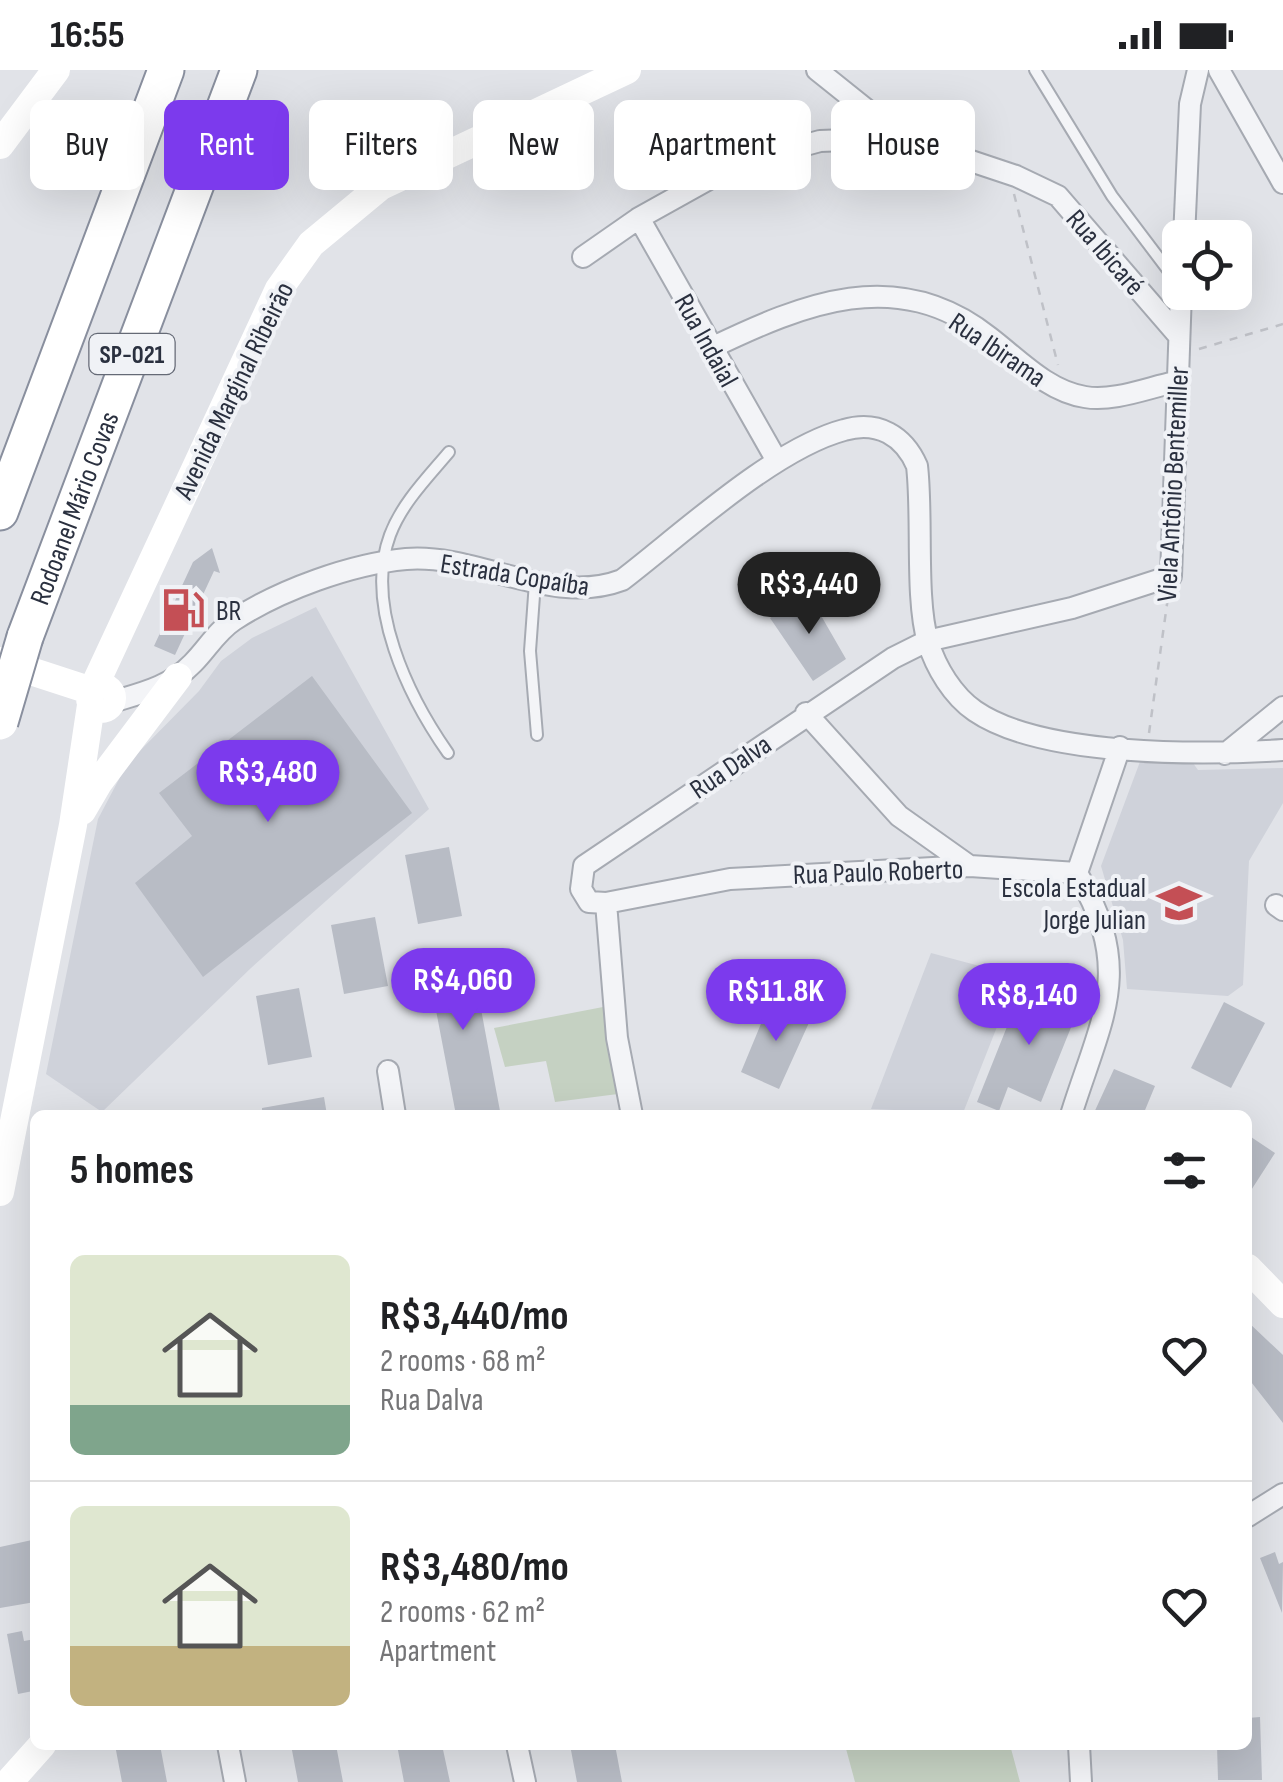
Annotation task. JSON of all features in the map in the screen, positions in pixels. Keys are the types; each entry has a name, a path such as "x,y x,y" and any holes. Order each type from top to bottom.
{"highway":[{"name":"SP-021","path":"0,512 166,70"},
{"name":"Rodoanel Mário Covas","path":"0,722 12,649 239,70"}],"main road":[{"path":"0,146 56,70"},
{"name":"Avenida Marginal Ribeirão","path":"0,1192 101,700 134,597 279,289 311,244 381,186 627,70"},
{"path":"12,649 101,700"},
{"path":"73,825 98,782 178,677"},
{"path":"0,678 101,700"},
{"path":"1252,1272 1283,1304"},
{"path":"9,1782 38,1750"}],"street":[{"path":"818,70 855,100"},
{"path":"1185,220 1190,104 1198,70"},
{"path":"1220,70 1283,184"},
{"name":"Rua Ibicaré","path":"582,257 639,218 736,164 764,153 831,140"},
{"name":"Rua Ibicaré","path":"975,162 1058,196 1178,345"},
{"name":"Rua Indaial","path":"639,218 778,462"},
{"name":"Rua Ibirama","path":"711,348 817,302 878,295 915,301 959,317 1065,391 1086,398 1175,382"},
{"name":"Viela Antônio Bentemiller","path":"1171,576 1179,310"},
{"name":"Estrada Copaíba","path":"101,700 161,688 178,677 232,621 304,588 381,564 441,561 577,589 601,588 622,580 778,462 844,430 872,427 894,434 910,449 920,490 928,641 954,692 976,712 1016,730 1120,748 1225,754 1283,750"},
{"name":"Rua Dalva","path":"606,904 588,902 584,896 580,877 584,866 806,713 928,641 1072,608 1171,576"},
{"path":"1225,754 1283,707"},
{"path":"806,713 900,816 970,866"},
{"path":"1072,1110 1112,974 1094,902 1077,873 1120,748"},
{"name":"Rua Paulo Roberto","path":"606,904 730,878 970,866 1077,873"},
{"path":"606,904 617,1038 631,1110"},
{"path":"388,1071 395,1110"},
{"path":"1252,1513 1283,1494"},
{"path":"229,1750 235,1782"},
{"path":"519,1750 525,1782"},
{"path":"1079,1750 1081,1782"}],"lane":[{"path":"1035,70 1112,196 1162,264"},
{"path":"448,753 417,709 401,670 391,636 381,564 405,506 449,452"},
{"path":"535,581 530,651 537,734"}],"path":[{"path":"1009,173 1065,391"},
{"path":"1178,345 1283,324"},
{"name":"Viela Antônio Bentemiller","path":"1146,751 1171,576"}],"shaded area":[{"path":"316,607 429,809 251,968 104,1110 99,1110 46,1074 98,819 127,764 199,691 221,661 252,638"},
{"name":"Escola Estadual Jorge Julian","path":"1141,759 1193,763 1198,770 1283,768 1283,803 1249,861 1243,985 1228,996 1127,989 1123,940 1101,866"},
{"path":"931,953 1017,976 964,1110 871,1109"}],"green space":[{"path":"603,1007 618,1094 555,1102 546,1061 505,1067 494,1028"},
{"path":"846,1750 1011,1750 1020,1782 855,1782"}],"building":[{"name":"BR","path":"212,548 220,573 214,571 175,655 154,646 193,562"},
{"path":"808,593 846,659 813,681 770,618"},
{"path":"312,676 412,813 203,977 135,883 192,836 159,793"},
{"path":"449,847 462,916 418,924 405,855"},
{"path":"375,917 388,986 344,994 331,925"},
{"path":"470,950 500,1110 455,1110 426,958"},
{"path":"1024,984 1078,1010 1041,1102 1008,1087 999,1110 977,1102"},
{"path":"299,988 312,1057 268,1065 256,996"},
{"path":"770,1002 812,1016 779,1089 741,1072"},
{"path":"1224,1002 1265,1023 1231,1088 1191,1068"},
{"path":"1114,1069 1155,1086 1145,1110 1095,1110"},
{"path":"324,1097 326,1110 262,1110"},
{"path":"1252,1138 1275,1153 1252,1189"},
{"path":"1252,1326 1283,1355 1283,1423 1252,1383"},
{"path":"30,1540 30,1603 0,1608 0,1547"},
{"path":"1275,1552 1279,1564 1283,1562 1282,1613 1260,1558"},
{"path":"22,1631 24,1641 30,1640 30,1692 18,1694 7,1634"},
{"path":"1260,1717 1262,1780 1218,1780 1217,1750 1252,1750 1252,1718"},
{"path":"116,1750 161,1750 167,1782 122,1782"},
{"path":"292,1750 337,1750 343,1782 298,1782"},
{"path":"398,1750 443,1750 450,1782 404,1782"},
{"path":"571,1750 616,1750 622,1782 577,1782"}],"place":[{"name":"BR","path":"183,610"},
{"name":"Escola Estadual Jorge Julian","path":"1179,903"}]}
